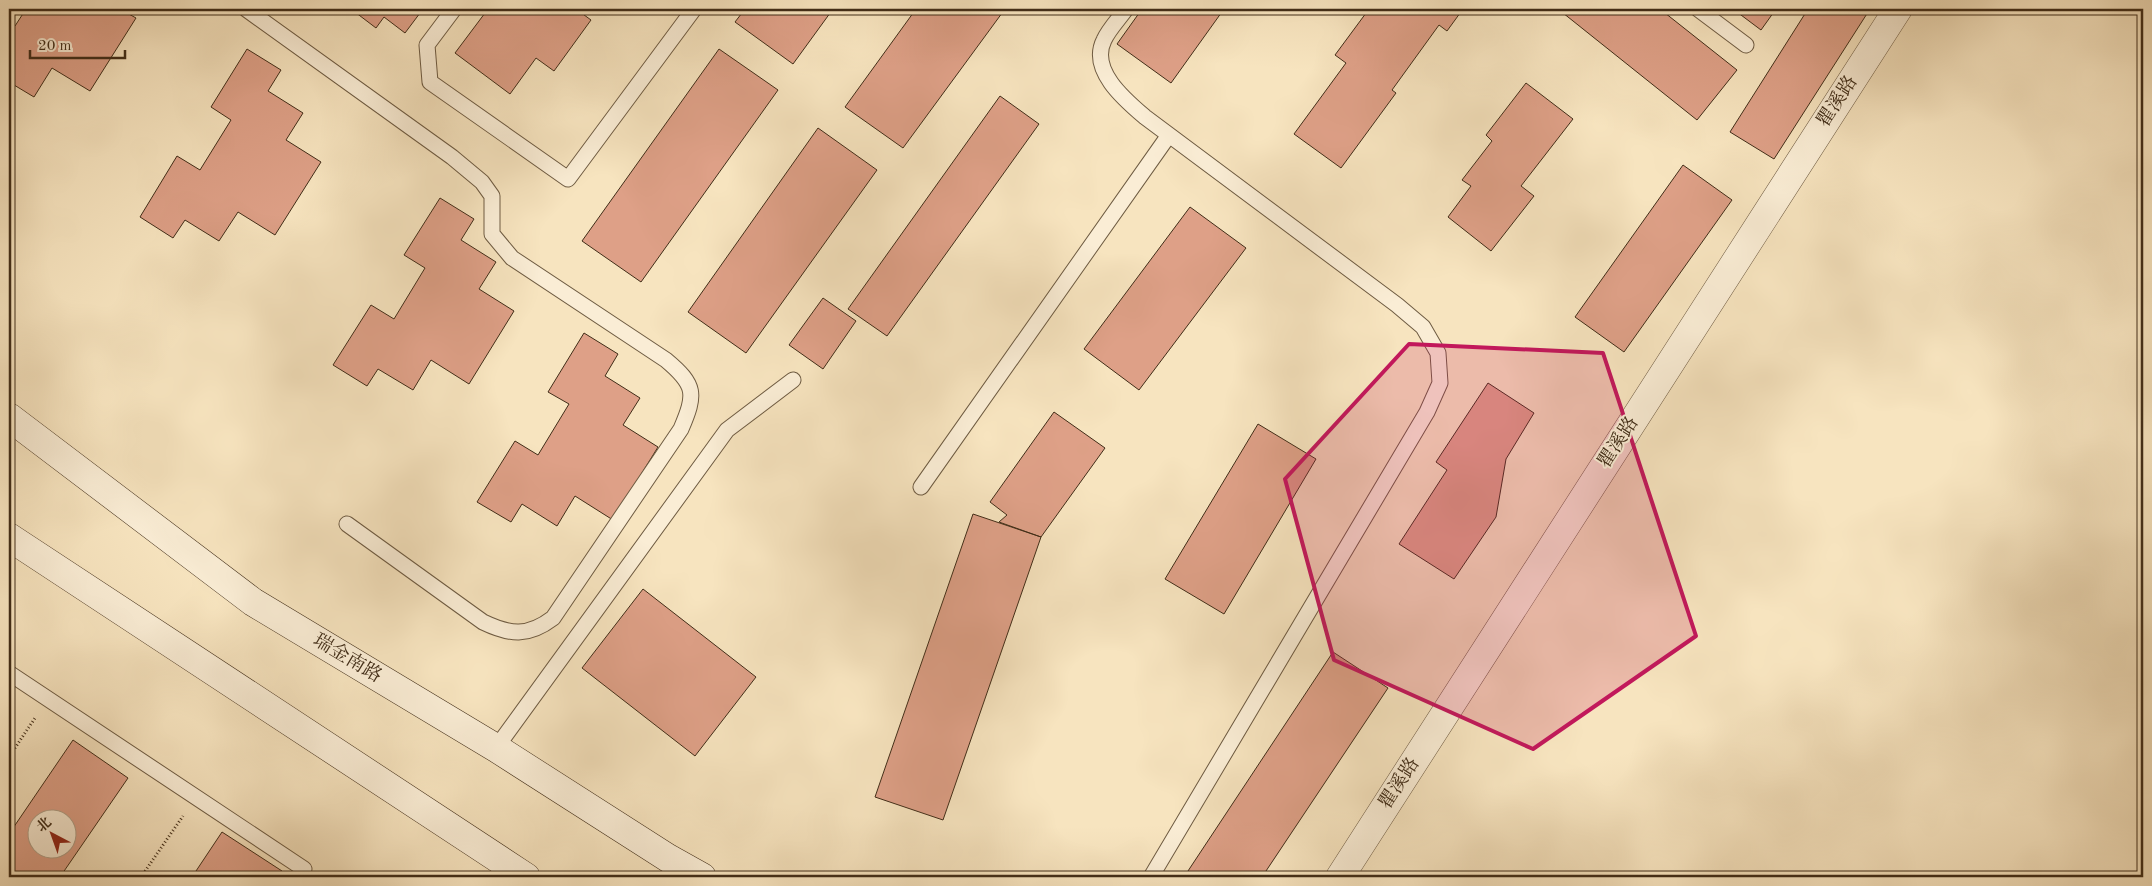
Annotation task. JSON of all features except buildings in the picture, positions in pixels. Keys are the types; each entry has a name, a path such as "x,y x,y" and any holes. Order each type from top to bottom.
{"main road":[{"name":"瞿溪路","path":"1340,877 1898,9"},
{"name":"瑞金南路","path":"9,417 253,602 496,748 668,858 702,877"},
{"path":"9,537 526,877"}],"lane":[{"path":"246,9 452,157 482,182 492,196 492,234 512,258 666,360 683,374 690,387 692,404 680,429 553,618 540,628 520,633 499,629 483,622 347,524"},
{"path":"454,9 427,45 430,82 568,180 694,9"},
{"path":"1126,9 1103,41 1100,58 1107,76 1123,97 1145,118 1397,305 1423,328 1438,353 1440,383 1427,412 1151,877"},
{"path":"1698,9 1746,46"},
{"path":"921,487 1169,135"},
{"path":"496,748 727,430 793,380"},
{"path":"9,673 304,869 299,877"}],"path":[{"path":"9,757 48,699"},
{"path":"141,877 196,797"}],"highlighted area":[{"path":"1409,344 1603,353 1696,636 1533,749 1334,660 1285,479"}]}
